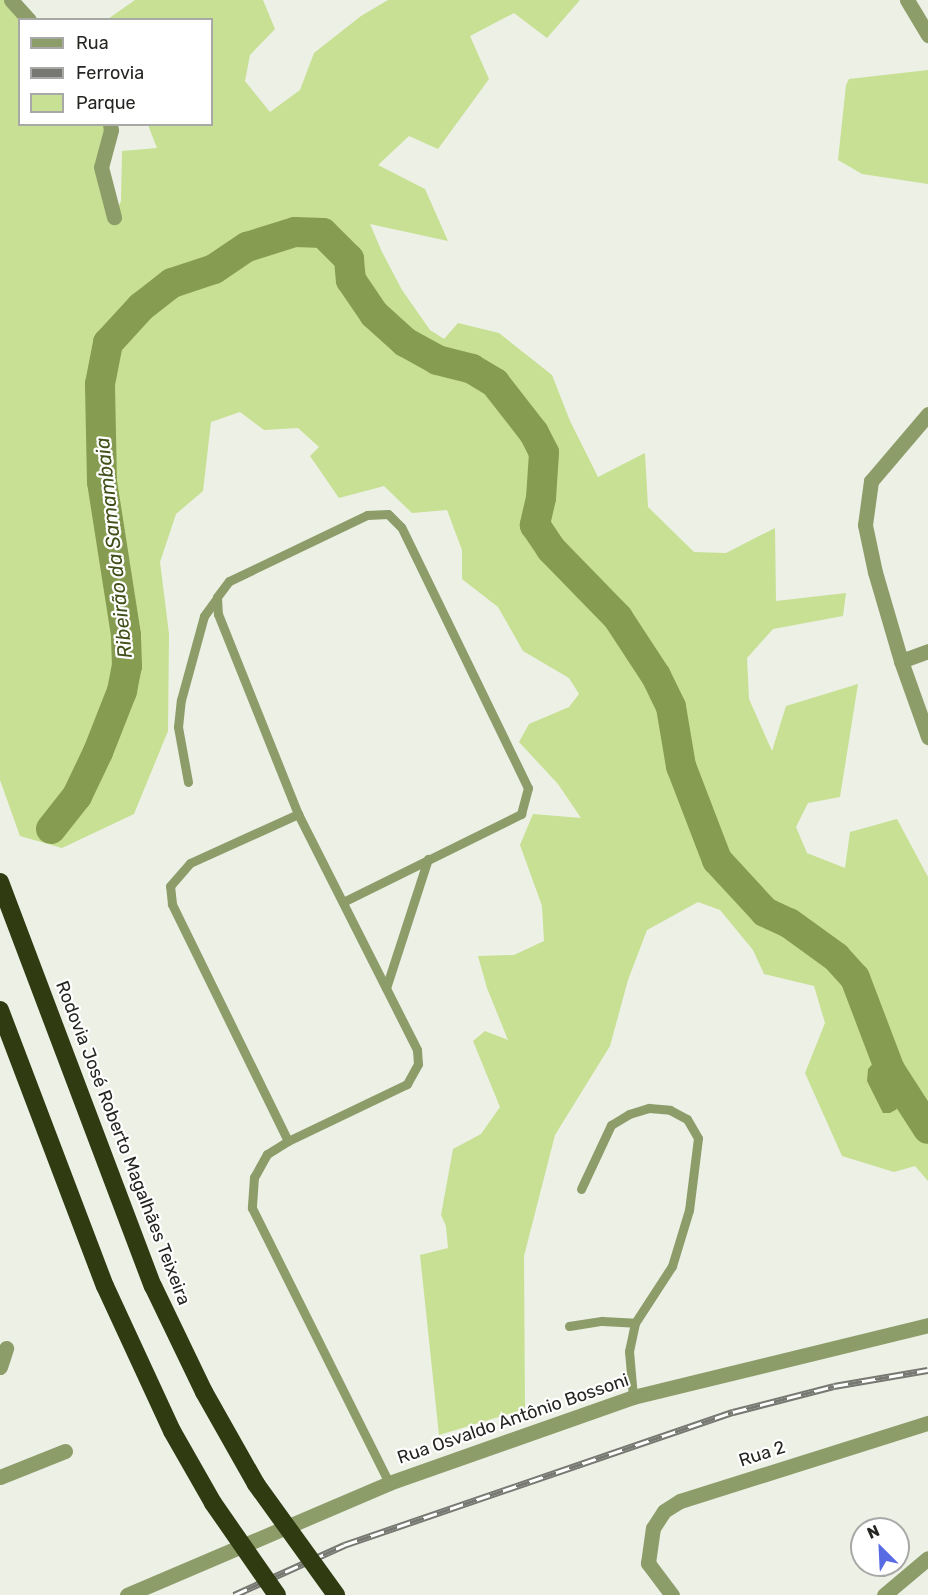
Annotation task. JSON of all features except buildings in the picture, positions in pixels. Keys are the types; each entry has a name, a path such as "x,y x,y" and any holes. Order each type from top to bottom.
{"highway":[{"name":"Rodovia José Roberto Magalhães Teixeira","path":"0,882 153,1286 204,1392 256,1484 336,1595"},
{"path":"0,1010 105,1286 172,1431 213,1503 278,1595"}],"street":[{"path":"11,0 27,18"},
{"path":"907,0 928,35"},
{"path":"110,126 101,167 114,217"},
{"path":"928,414 871,480 865,525 874,572 901,661 928,737"},
{"path":"901,661 928,651"},
{"name":"Rua Osvaldo Antônio Bossoni","path":"127,1595 389,1483 633,1397 928,1325"},
{"path":"0,1367 6,1348"},
{"name":"Rua 2","path":"672,1595 648,1563 656,1521 664,1511 680,1501 928,1423"},
{"path":"0,1477 65,1451"},
{"path":"884,1595 928,1558"}],"lane":[{"path":"188,782 178,727 181,700 204,616 217,597 229,581 367,515 388,514 401,527 528,788 521,814 343,902"},
{"path":"217,597 218,615 298,814 417,1050 418,1064 407,1084 288,1141 267,1154 254,1177 252,1208 389,1483"},
{"path":"288,1141 172,904 170,886 190,863 298,814"},
{"path":"386,988 428,860"},
{"path":"581,1189 611,1125 629,1114 649,1108 670,1110 687,1119 698,1138 688,1210 672,1266 635,1323 628,1351 633,1397"},
{"path":"569,1326 602,1321 635,1323"}],"green space":[{"path":"0,0 11,0 19,18 18,126 110,126 101,167 114,216 121,201 122,151 157,148 148,126 213,126 213,18 109,18 135,0 263,0 275,29 250,55 245,81 270,112 300,90 314,53 361,16 388,0 580,0 547,38 514,13 470,36 489,79 438,149 409,136 378,165 425,189 448,241 370,224 402,290 430,330 444,339 458,323 499,333 552,375 570,421 598,477 645,453 648,507 694,552 726,553 775,528 776,601 846,593 843,616 773,629 747,658 749,699 772,751 786,706 858,684 840,797 808,803 796,827 807,853 845,868 850,832 897,819 928,877 928,1181 915,1166 894,1172 842,1156 805,1073 825,1023 814,986 764,974 753,950 720,910 698,902 647,930 628,980 610,1046 555,1135 524,1256 525,1409 439,1435 420,1255 448,1248 446,1226 441,1215 453,1149 481,1134 500,1107 473,1041 485,1031 508,1040 487,988 478,956 514,955 544,941 542,906 520,845 533,814 581,818 558,784 519,742 529,724 569,707 579,694 569,678 523,651 498,607 462,579 462,550 447,510 412,513 384,486 339,498 310,456 319,447 298,428 264,430 240,412 211,422 203,491 176,514 160,562 169,634 168,731 134,814 62,848 20,836 0,780"},
{"path":"928,70 928,184 862,174 838,160 846,85 849,79"}],"shaded area":[{"path":"877,1059 889,1083 897,1109 890,1113 883,1113 867,1081 868,1069"}],"waterway":[{"name":"Ribeirão da Samambaia","path":"51,829 77,796 98,752 122,691 127,666 126,635 102,482 100,384 108,343 141,307 172,283 214,269 247,247 295,232 323,233 349,259 351,280 374,314 405,342 437,360 472,369 495,383 534,433 544,453 541,498 535,525 551,549 618,618 656,676 671,707 681,766 717,860 765,912 789,923 836,957 855,978 890,1070 928,1129"}],"railway":[{"path":"234,1595 344,1545 733,1412 834,1386 928,1370"}]}
